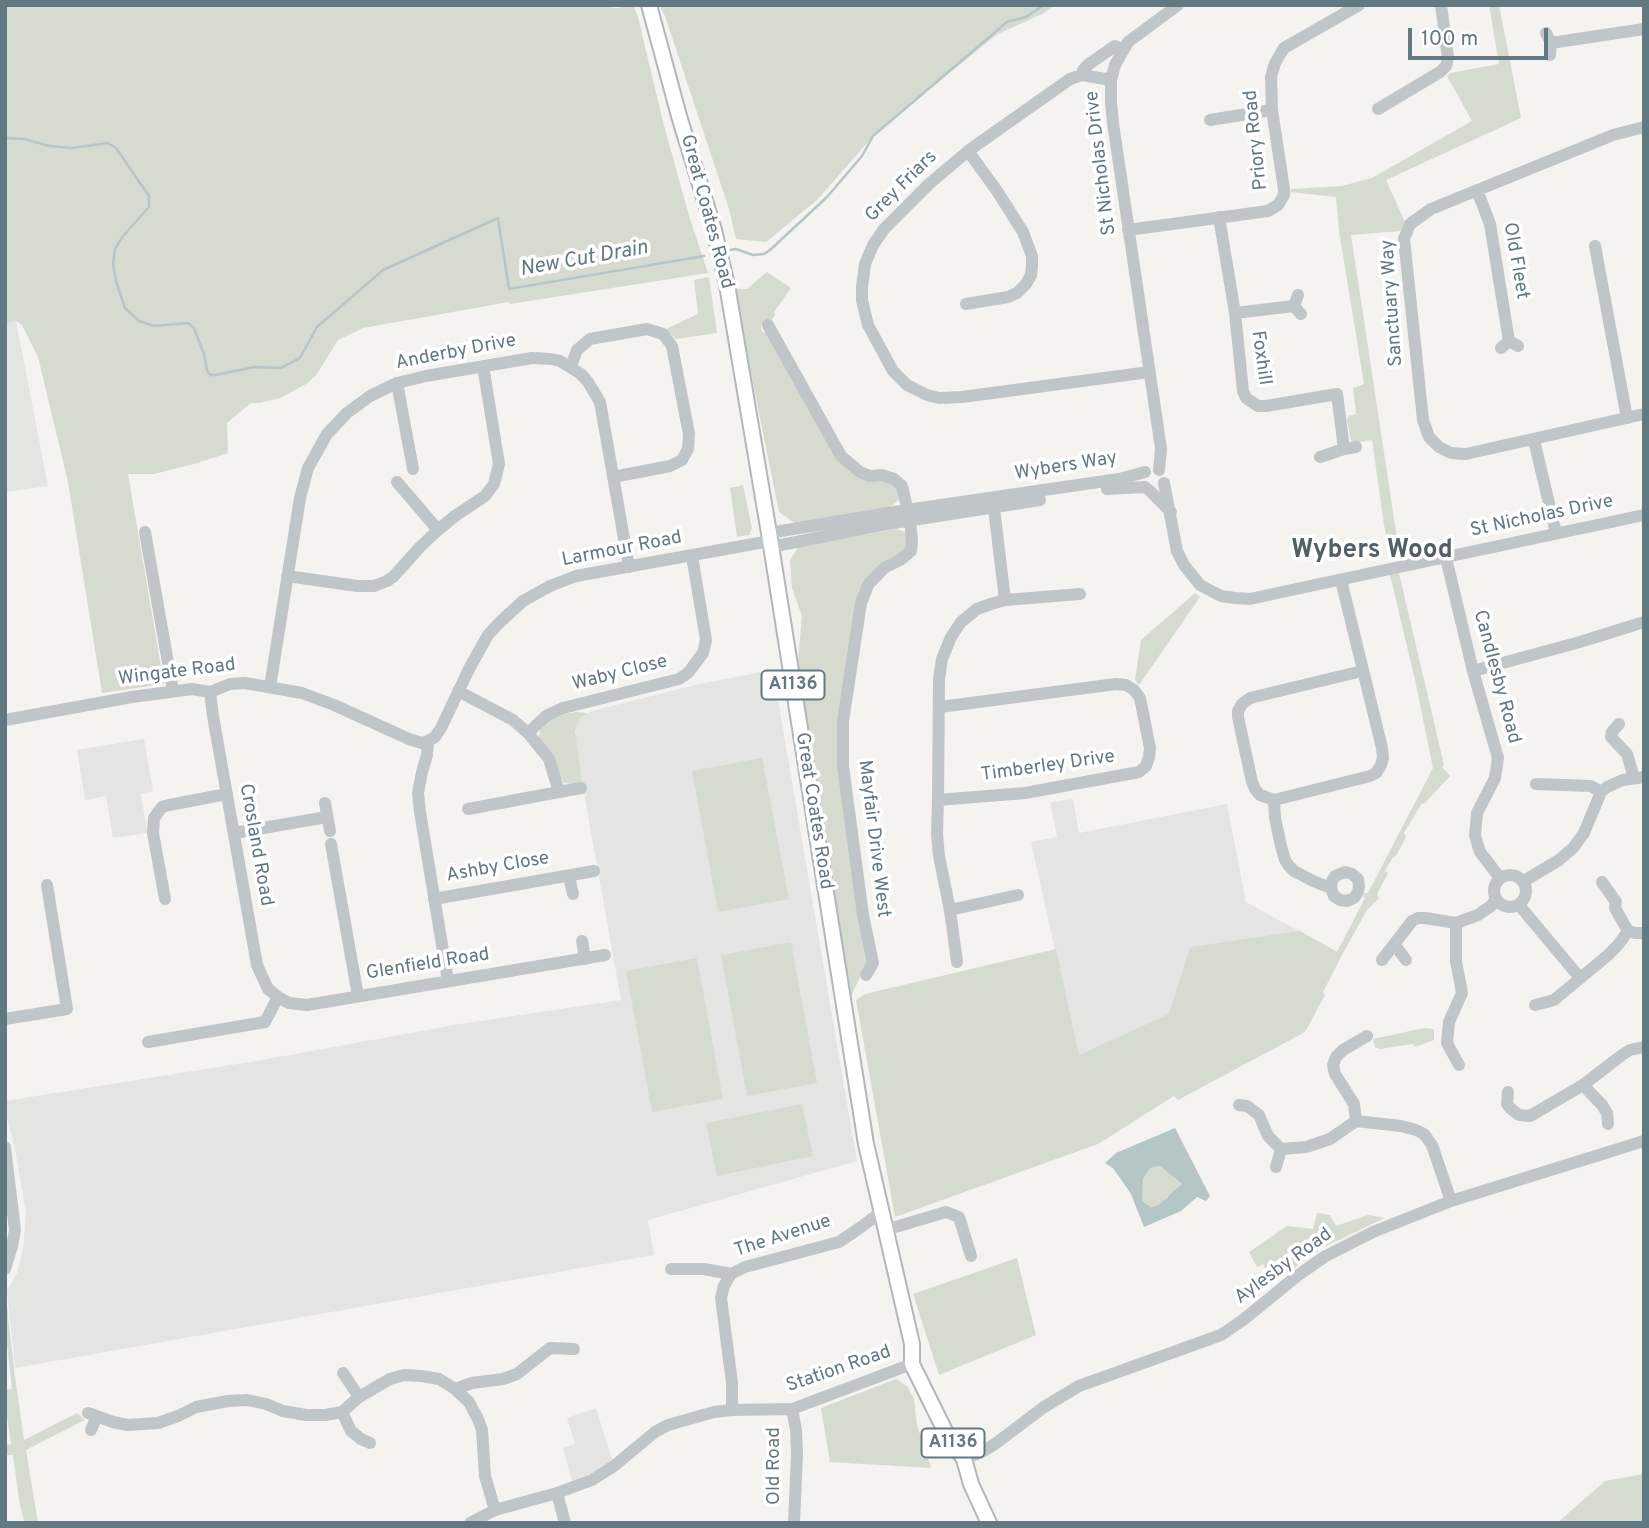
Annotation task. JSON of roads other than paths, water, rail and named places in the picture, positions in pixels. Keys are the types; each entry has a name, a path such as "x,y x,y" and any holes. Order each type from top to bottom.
{"main road":[{"name":"Great Coates Road","path":"649,8 723,264 770,540 866,1144 912,1343 912,1364 948,1437 964,1458 971,1484 989,1523"}],"street":[{"name":"St Nicholas Drive","path":"1178,5 1128,42 1115,65 1111,80 1111,102 1161,449 1161,476 1171,512 1177,551 1200,585 1221,596 1250,599 1644,515"},
{"name":"Priory Road","path":"1128,230 1268,211 1278,205 1284,189 1272,110 1270,77 1275,63 1284,48 1359,5"},
{"path":"1378,109 1435,76 1446,66 1448,58 1441,5"},
{"path":"1549,44 1644,29"},
{"name":"Grey Friars","path":"1123,50 1115,46 1089,64 1082,75 1070,79 968,151 929,184 884,229 865,264 862,287 864,313 893,371 915,390 927,395 951,398 1149,372"},
{"path":"1082,75 1111,80"},
{"path":"1207,120 1272,110"},
{"name":"Sanctuary Way","path":"1644,127 1613,135 1431,209 1410,224 1405,233 1423,420 1429,436 1439,447 1451,453 1466,454 1644,414"},
{"path":"964,304 1017,293 1031,275 1032,266 1032,256 1023,232 998,191 968,151"},
{"name":"Old Fleet","path":"1477,190 1490,224 1510,345"},
{"name":"Foxhill","path":"1219,217 1235,313 1243,391 1246,398 1258,406 1337,394 1350,448 1320,457"},
{"path":"1594,244 1627,418"},
{"path":"1235,313 1298,305"},
{"path":"768,325 841,456 860,472 894,479 902,486 909,515"},
{"path":"613,478 670,466 682,460 688,449 689,434 672,345 663,334 647,329 590,339 576,350 571,366 582,374 600,402 613,478 629,567"},
{"name":"Anderby Drive","path":"270,687 300,498 306,475 327,434 347,413 370,396 397,383 532,358 560,361 571,366"},
{"path":"287,576 358,586 374,586 387,581 438,530 485,496 494,484 499,464 483,366"},
{"path":"397,383 412,470"},
{"path":"1534,440 1556,533"},
{"path":"1147,488 1158,489 1161,476 1152,468 1145,472 1142,479 1147,488 1171,512"},
{"name":"Wybers Way","path":"993,503 1145,472"},
{"path":"397,482 438,530"},
{"name":"Wybers Way","path":"770,540 993,503 1115,488 1147,488"},
{"path":"993,503 1006,600"},
{"name":"Mayfair Drive West","path":"866,975 873,963 863,915 843,766 843,721 861,603 868,585 884,568 911,551 909,515"},
{"path":"145,532 173,691"},
{"name":"Larmour Road","path":"448,981 418,793 428,741 438,734 479,648 488,635 523,601 576,576 770,540"},
{"name":"Waby Close","path":"528,733 546,716 564,708 679,680 688,673 704,653 706,640 692,556"},
{"name":"Candlesby Road","path":"1446,558 1473,671 1498,758 1495,778 1477,813 1475,836 1480,852 1500,878"},
{"path":"1341,580 1382,748 1381,765 1376,773 1370,776 1275,800 1260,795 1252,782 1238,717 1240,707 1250,698 1362,671"},
{"path":"957,962 939,856 939,679 942,659 961,622 977,610 1006,600 1080,594"},
{"path":"1473,671 1644,622"},
{"name":"Wingate Road","path":"5,720 173,691 191,689 210,692 230,684 245,683 291,690 317,698 409,739 422,743 428,741"},
{"name":"Timberley Drive","path":"938,800 1025,793 1128,775 1139,772 1146,766 1150,748 1140,698 1126,685 1116,684 940,707"},
{"path":"458,691 504,715 528,733 549,759 559,792"},
{"name":"Crosland Road","path":"210,692 257,965 268,989 278,997"},
{"path":"1524,881 1559,860 1573,848 1584,833 1601,792 1615,783 1639,778 1627,754 1612,737 1612,732 1619,724"},
{"path":"1536,785 1591,786 1601,792"},
{"path":"468,809 581,788"},
{"path":"164,899 154,818 162,807 227,794"},
{"path":"1275,800 1275,818 1285,860 1294,871 1331,888"},
{"path":"325,803 358,996"},
{"path":"234,833 327,817"},
{"name":"Ashby Close","path":"434,899 594,872"},
{"path":"1511,875 1524,881 1527,893 1520,905 1504,907 1496,900 1494,888 1500,878 1511,875"},
{"name":"Ashby Close","path":"569,876 573,894"},
{"path":"1602,882 1616,902 1615,908 1628,931 1643,933"},
{"path":"5,1019 67,1009 47,885"},
{"path":"950,910 1018,895"},
{"path":"1382,960 1412,921 1418,918 1456,923 1478,915 1496,900"},
{"path":"1520,905 1580,978"},
{"path":"1456,923 1456,961 1462,993 1449,1022 1447,1043 1459,1065"},
{"path":"1535,1005 1554,1000 1618,945 1628,931"},
{"path":"582,941 585,959"},
{"path":"1394,944 1406,960"},
{"name":"Glenfield Road","path":"278,997 289,1003 307,1005 605,956"},
{"path":"148,1042 265,1022 278,997"},
{"path":"1356,1121 1354,1104 1335,1074 1333,1065 1343,1050 1367,1036"},
{"path":"1508,1092 1507,1104 1510,1108 1519,1115 1536,1114 1583,1085 1622,1055 1644,1047"},
{"path":"1583,1085 1602,1105 1608,1124"},
{"path":"1239,1105 1247,1106 1259,1115 1268,1136 1281,1149 1306,1147 1330,1139 1356,1121 1401,1126 1424,1134 1432,1145 1451,1201"},
{"name":"Aylesby Road","path":"964,1458 995,1444 1044,1406 1079,1386 1221,1335 1244,1320 1297,1276 1333,1252 1397,1221 1451,1201 1644,1141"},
{"path":"5,1147 15,1230 5,1269"},
{"path":"1276,1167 1281,1149"},
{"name":"The Avenue","path":"732,1410 732,1382 721,1298 731,1274 745,1267 839,1242 881,1212"},
{"path":"885,1230 946,1212 959,1216 971,1256"},
{"name":"The Avenue","path":"671,1269 704,1269 731,1274"},
{"path":"455,1389 517,1374 550,1348 574,1349"},
{"name":"Station Road","path":"470,1523 495,1510 580,1485 614,1466 642,1440 668,1425 695,1416 732,1410 792,1409 912,1364"},
{"path":"343,1373 359,1397"},
{"path":"91,1430 92,1414 121,1423 158,1423 196,1407 228,1401 247,1400 283,1411 325,1415 342,1412 359,1397 390,1379 404,1375 422,1376 439,1380 455,1389 469,1402 482,1430 485,1476 495,1510"},
{"name":"Old Road","path":"792,1409 797,1454 794,1523"},
{"path":"342,1412 351,1432 370,1443"},
{"path":"557,1493 565,1523"}],"waterway":[{"name":"New Cut Drain","path":"730,250 736,249 753,255 764,254 770,250 827,197 862,156 873,136 1007,22 1026,17 1044,5"},
{"name":"New Cut Drain","path":"5,138 71,148 108,143 116,148 149,196 149,207 115,249 113,264 125,308 139,321 154,326 188,323 194,328 210,375 255,367 281,368 300,358 317,327 383,270 498,218 509,289 704,256"}],"district":[{"name":"Wybers Wood","path":"1372,552"}]}
